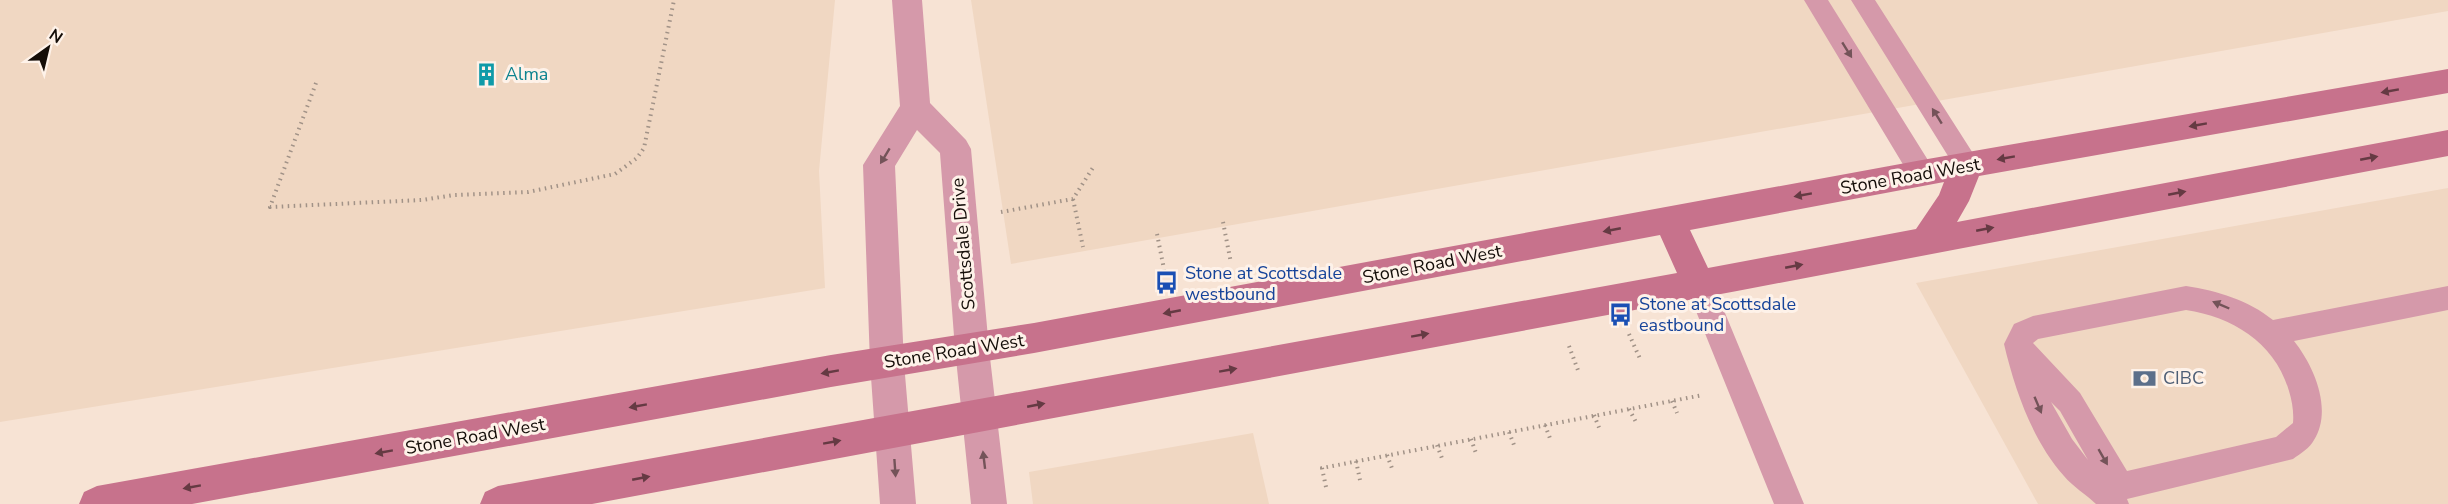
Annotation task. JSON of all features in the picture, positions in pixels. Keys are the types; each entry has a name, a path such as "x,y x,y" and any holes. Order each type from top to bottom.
{"main road":[{"name":"Stone Road West","path":"97,504 972,349 1922,173 2448,81"},
{"path":"498,504 1699,284 1928,239 2448,143"},
{"path":"1928,239 1953,201 1967,165"},
{"path":"1669,220 1699,284"}],"street":[{"path":"897,504 887,363 879,165 915,107 907,0"},
{"name":"Scottsdale Drive","path":"915,107 955,149 978,416 989,504"}],"lane":[{"path":"1816,0 1922,173"},
{"path":"1863,0 1967,165"},
{"path":"1699,284 1789,504"},
{"path":"2186,297 2208,300 2228,308 2271,333 2296,366 2304,388 2309,417 2303,433 2283,449 2113,493 2070,402 2018,344 2024,333 2033,328 2186,297"},
{"path":"2271,333 2448,298"}],"path":[{"path":"316,83 270,207 422,200 454,195 528,192 615,174 637,158 644,148 674,0"},
{"path":"1083,247 1073,198 1094,166"},
{"path":"997,213 1073,198"},
{"path":"1223,222 1233,270"},
{"path":"1157,234 1167,283"},
{"path":"1326,487 1322,468 1742,387"},
{"path":"1672,401 1677,413"},
{"path":"1629,409 1637,423"},
{"path":"1594,415 1600,430"},
{"path":"1545,425 1551,441"},
{"path":"1509,431 1514,445"},
{"path":"1471,439 1477,456"},
{"path":"1437,446 1443,461"},
{"path":"1388,455 1393,471"},
{"path":"1356,461 1360,480"}],"shaded area":[{"path":"0,0 835,0 819,171 825,288 0,422"},
{"path":"971,0 2448,0 2448,11 1011,264"},
{"path":"2448,188 2448,504 2038,504 1916,283"},
{"path":"1253,433 1269,504 1033,504 1029,472"}],"place":[{"name":"Alma","path":"487,74"},
{"name":"Stone at Scottsdale westbound","path":"1167,283"},
{"name":"Stone at Scottsdale eastbound","path":"1621,314"},
{"name":"CIBC","path":"2145,378"}]}
